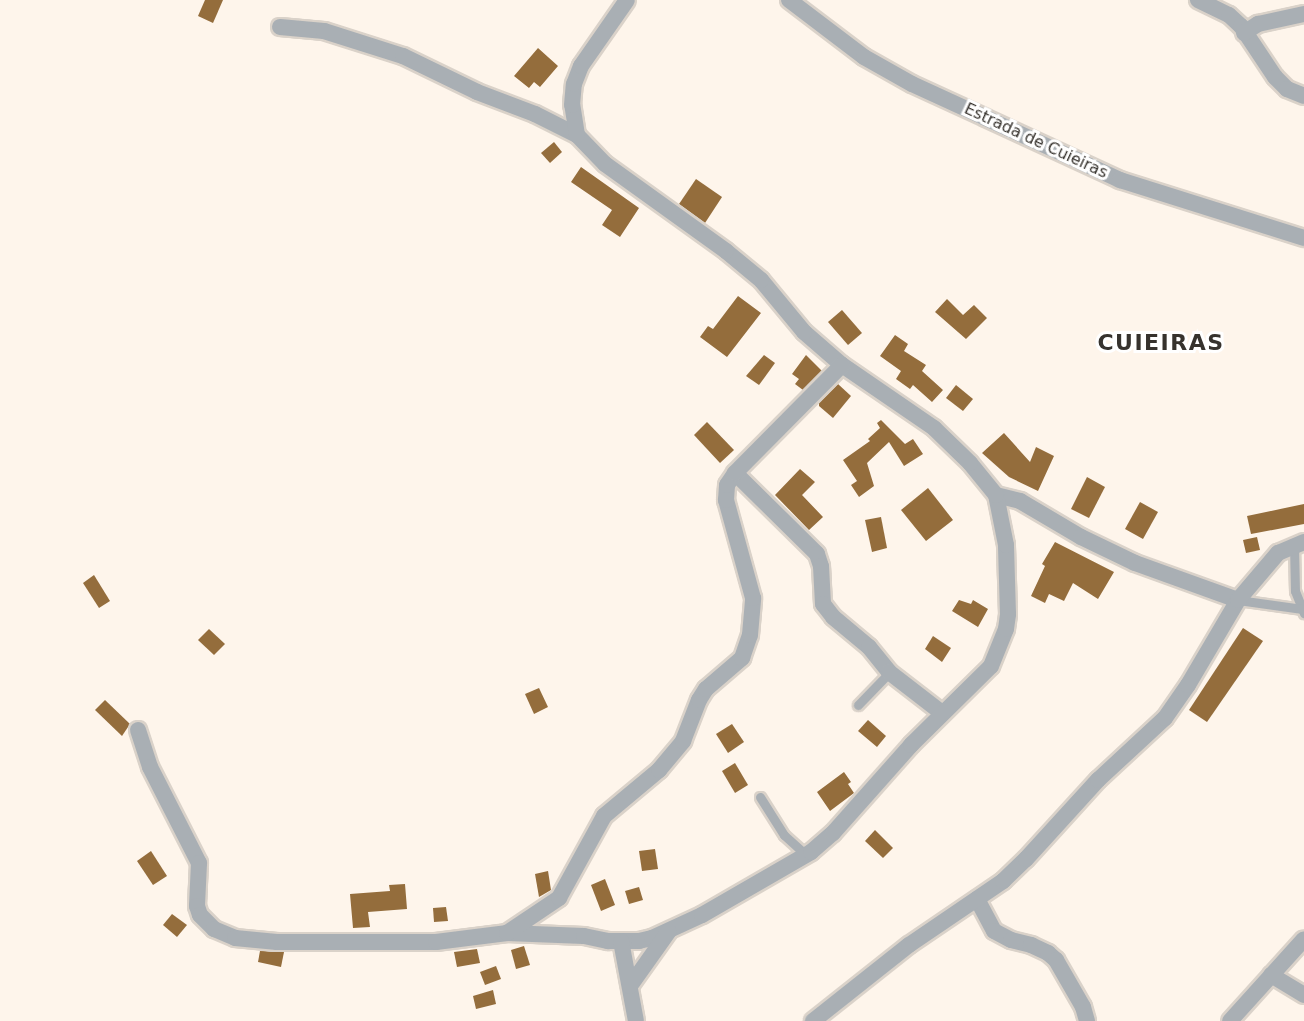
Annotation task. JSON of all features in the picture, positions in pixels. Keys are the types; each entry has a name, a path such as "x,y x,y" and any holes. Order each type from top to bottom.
{"street":[{"path":"577,135 572,105 573,84 581,66 627,0"},
{"name":"Estrada de Cuieiras","path":"789,0 864,57 912,84 1120,180 1304,238"},
{"path":"1198,0 1229,15 1275,77 1287,89 1304,96"},
{"path":"1244,33 1258,24 1304,14"},
{"path":"138,730 150,767 200,863 197,906 200,915 214,929 235,938 288,943 436,942 507,933 573,935 621,941 652,938 702,915 806,855 833,833 942,713 991,666 1006,629 1006,545 996,495 970,463 934,428 842,365 804,332 761,280 726,251 605,164 577,135 535,114 477,92 403,56 324,31 280,27"},
{"path":"507,933 559,898 600,821 622,798 659,770 682,741 706,689 742,658 747,648 753,598 726,500 727,485 735,473 842,365"},
{"path":"735,473 817,554 821,566 823,604 832,617 869,647 890,672 942,713"},
{"path":"996,495 1020,501 1081,537 1135,563 1238,600"},
{"path":"813,1021 909,945 1003,881 1026,859 1098,780 1165,718 1188,686 1238,600 1278,553 1299,543"},
{"path":"977,899 994,931 1048,953 1056,960 1083,1007 1086,1021"},
{"path":"630,986 670,929"},
{"path":"1230,1021 1304,939"},
{"path":"621,941 636,1021"},
{"path":"1271,975 1304,995"}],"lane":[{"path":"1238,600 1303,611 1292,575 1299,543"},
{"path":"858,705 890,672"},
{"path":"760,797 784,835 806,855"}],"building":[{"path":"205,0 223,0 213,23 198,16"},
{"path":"538,48 558,66 540,87 534,82 529,88 514,76"},
{"path":"554,142 562,152 550,163 541,153"},
{"path":"581,167 639,208 620,237 602,225 612,210 571,182"},
{"path":"696,179 722,197 705,223 679,204"},
{"path":"738,296 761,313 727,357 700,337 708,326 713,329"},
{"path":"947,299 963,315 974,305 987,318 966,339 935,312"},
{"path":"842,310 862,333 848,345 828,322"},
{"path":"895,335 908,344 904,351 926,365 922,371 943,390 932,402 913,385 910,389 896,379 901,371 880,356"},
{"path":"764,355 775,363 759,385 746,376"},
{"path":"806,355 822,371 803,390 795,384 799,379 792,374"},
{"path":"838,384 851,396 833,418 819,406 819,403"},
{"path":"956,385 973,399 963,411 946,398"},
{"path":"881,420 905,444 913,439 923,454 904,466 889,442 867,463 874,486 859,497 851,485 857,481 843,460 870,441 868,439 880,428 877,423"},
{"path":"707,422 734,450 720,463 694,435"},
{"path":"1004,433 1030,462 1036,447 1054,456 1038,491 1009,477 982,453"},
{"path":"800,469 815,482 802,495 823,517 809,530 775,495"},
{"path":"1087,477 1105,487 1089,518 1071,509"},
{"path":"928,488 953,520 926,541 901,510"},
{"path":"1140,502 1158,512 1143,539 1125,529"},
{"path":"1304,504 1304,524 1251,534 1247,516"},
{"path":"881,517 887,548 872,552 865,520"},
{"path":"1257,537 1260,550 1246,553 1243,540"},
{"path":"1055,542 1114,572 1098,599 1073,583 1064,601 1049,594 1045,603 1031,596 1045,566 1042,564"},
{"path":"94,575 110,601 99,608 83,583"},
{"path":"959,600 971,604 973,600 988,609 978,627 952,611"},
{"path":"1243,628 1263,641 1207,722 1189,710"},
{"path":"209,629 225,644 214,655 198,640"},
{"path":"933,636 951,648 942,662 925,649"},
{"path":"539,688 548,707 534,714 525,694"},
{"path":"105,700 130,724 122,736 95,710"},
{"path":"868,720 886,736 877,747 858,731"},
{"path":"732,724 744,742 728,753 716,734"},
{"path":"735,763 748,785 735,793 722,771"},
{"path":"844,772 851,782 848,784 854,793 830,811 817,792"},
{"path":"875,830 893,848 883,858 865,841"},
{"path":"655,849 658,869 642,871 639,851"},
{"path":"151,851 167,876 153,885 137,861"},
{"path":"548,871 551,890 539,897 535,874"},
{"path":"605,879 615,905 601,911 591,885"},
{"path":"405,884 407,909 368,912 370,927 353,928 350,894 390,891 389,885"},
{"path":"639,887 643,900 629,904 625,891"},
{"path":"446,907 448,921 434,922 433,908"},
{"path":"172,914 187,925 177,937 163,925"},
{"path":"524,946 530,965 516,969 511,950"},
{"path":"477,949 480,963 457,967 454,952"},
{"path":"260,951 284,952 281,967 258,962"},
{"path":"496,966 501,979 485,985 480,972"},
{"path":"493,990 496,1004 476,1009 473,996"}],"district":[{"name":"CUIEIRAS","path":"1161,343"}]}
